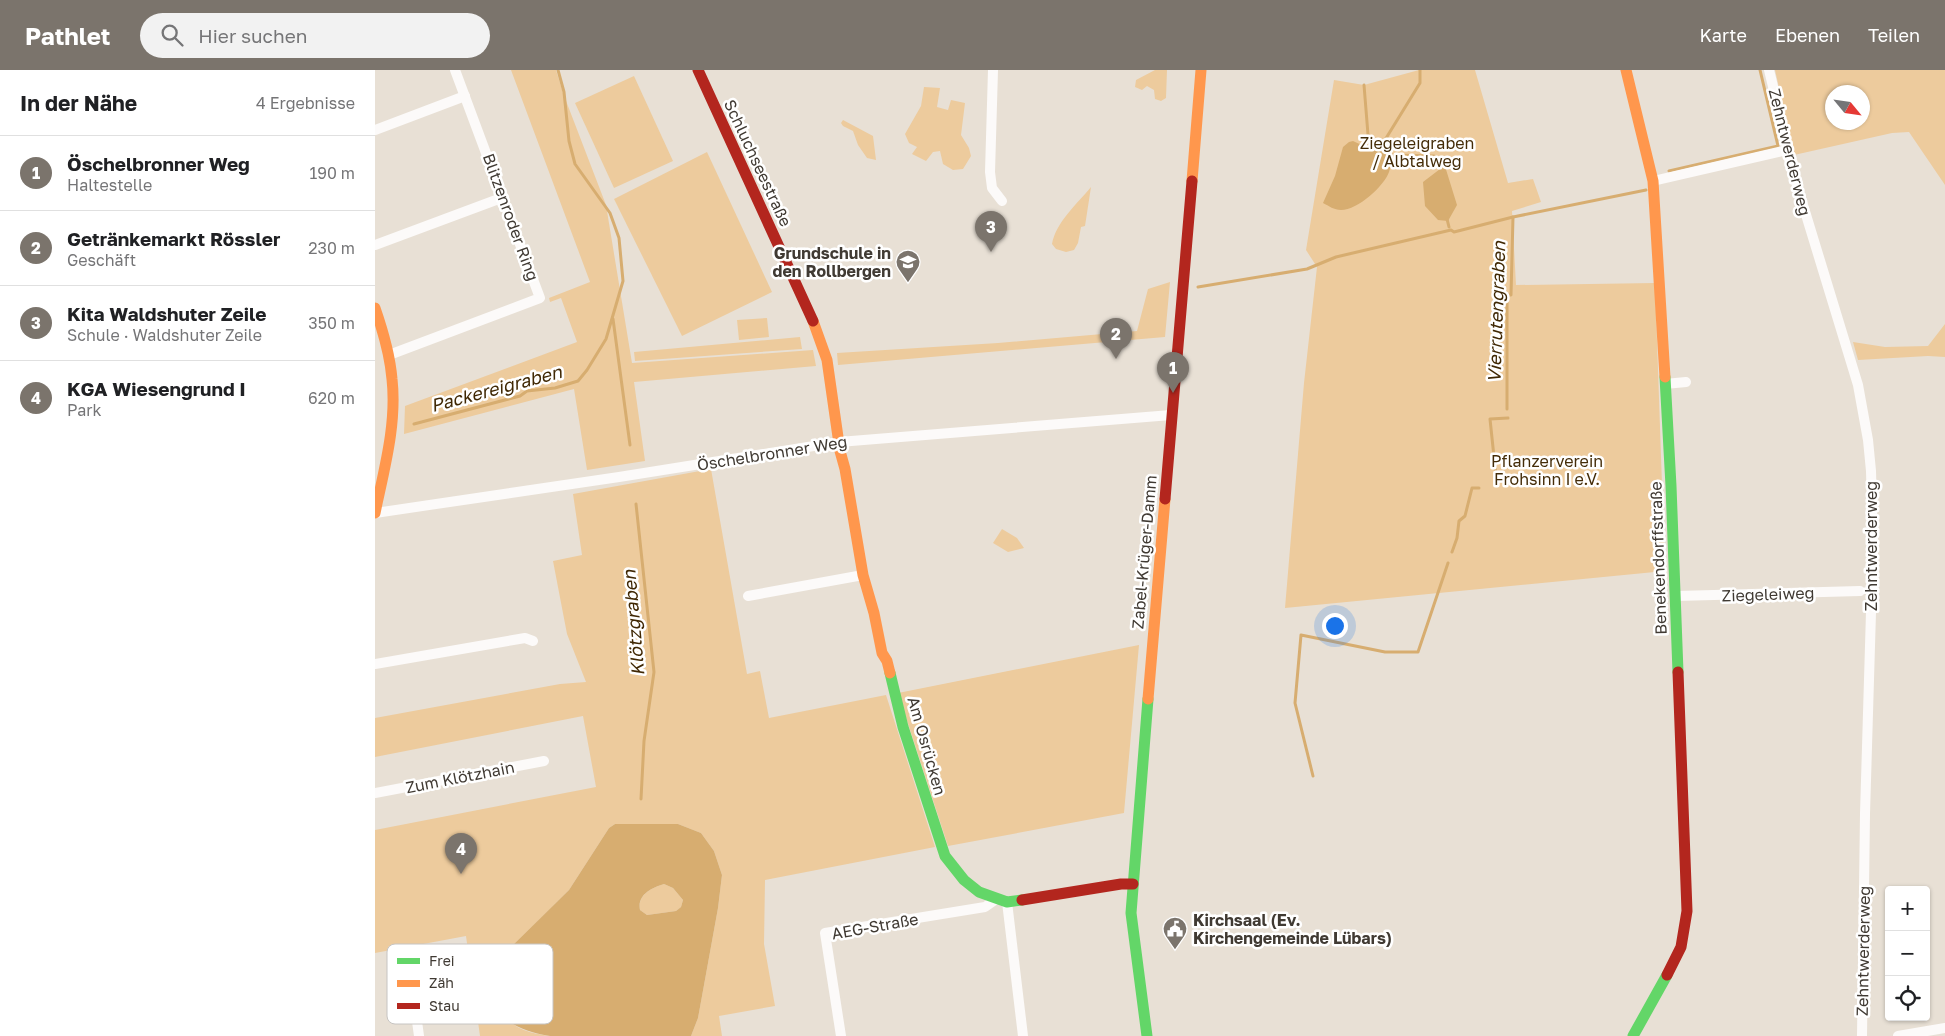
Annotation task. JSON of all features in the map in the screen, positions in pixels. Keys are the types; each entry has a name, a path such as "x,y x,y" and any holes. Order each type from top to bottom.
{"street":[{"name":"Blitzenroder Ring","path":"389,355 541,298 455,70"},
{"name":"Schluchseestraße","path":"698,70 819,334 827,360 839,442"},
{"path":"993,70 990,172 993,188 1003,201"},
{"name":"Zabel-Krüger-Damm","path":"1147,1036 1131,913 1201,70"},
{"name":"Benekendorffstraße","path":"1626,70 1653,181 1676,596 1687,911 1681,947 1676,960 1633,1036"},
{"name":"Zehntwerderweg","path":"1769,70 1787,150 1805,216 1858,385 1869,440 1873,545 1865,814 1862,1036"},
{"path":"375,130 465,96"},
{"path":"1653,181 1787,150"},
{"path":"375,245 504,197"},
{"path":"375,308 389,355 393,405 390,437 375,513"},
{"path":"1665,384 1686,382"},
{"name":"Öschelbronner Weg","path":"375,513 839,442 1171,414"},
{"name":"Am Osrücken","path":"839,442 863,575 874,613 882,653 887,661 903,727 945,856 954,871 965,883 977,891 995,900 1007,902 1121,884 1133,884"},
{"path":"748,596 863,575"},
{"name":"Ziegeleiweg","path":"1676,596 1860,591"},
{"path":"375,664 525,638 533,640"},
{"name":"Zum Klötzhain","path":"375,793 544,761"},
{"name":"AEG-Straße","path":"841,1036 825,933 985,907 995,900"},
{"path":"1007,902 1023,1036"},
{"path":"1904,1036 1945,1028"}],"green space":[{"path":"511,70 556,70 606,205 632,363 813,350 816,366 634,382 645,461 587,470 574,389 404,434 405,406 577,342 561,298 550,302 549,298 590,282"},
{"path":"1155,70 1167,70 1166,98 1161,101 1155,99 1154,90 1147,86 1142,90 1135,87 1136,80"},
{"name":"Pflanzerverein Frohsinn I e.V.","path":"1419,70 1475,70 1508,183 1533,179 1541,202 1512,211 1516,285 1655,283 1665,571 1285,608 1304,383 1317,267 1306,250 1334,80 1364,85"},
{"path":"1775,70 1945,70 1945,185 1909,132 1892,133 1794,155"},
{"path":"634,76 673,161 614,188 575,103"},
{"path":"924,87 940,88 937,107 948,110 951,100 965,103 961,135 969,148 971,156 963,169 953,170 943,164 940,151 933,152 926,161 912,154 917,147 909,143 905,134 921,106"},
{"path":"843,120 873,136 876,160 867,158 858,145 853,131 841,123"},
{"path":"707,152 772,292 682,336 614,199"},
{"path":"1091,187 1085,226 1081,227 1078,243 1074,250 1066,252 1056,249 1052,244 1058,228"},
{"path":"1170,282 1165,337 838,365 837,353 998,343 1137,331 1148,289"},
{"path":"767,318 769,337 739,340 737,320"},
{"path":"1945,324 1945,357 1928,356 1858,360 1853,342 1885,347 1928,346"},
{"path":"800,337 802,349 635,361 634,352"},
{"path":"711,469 747,674 760,671 769,718 886,695 935,847 765,880 764,944 775,1006 719,1016 722,1036 691,1036 698,1018 718,908 722,875 714,851 701,833 678,824 615,824 609,828 569,890 514,944 467,944 466,936 423,944 387,944 387,951 375,953 375,830 596,787 583,716 375,757 375,718 560,684 586,682 567,634 553,561 582,555 573,494"},
{"path":"1002,529 1017,538 1024,548 1008,552 993,543"},
{"path":"1139,645 1124,813 948,846 898,693"},
{"path":"664,884 673,888 683,900 681,907 676,911 647,915 640,910 643,896 650,890"},
{"path":"478,1024 513,1024 530,1032 550,1036 480,1036"}],"shaded area":[{"path":"1353,141 1366,147 1380,148 1392,156 1389,172 1382,184 1362,202 1348,209 1332,208 1323,203 1335,176 1343,147"},
{"path":"1444,163 1457,205 1448,221 1438,220 1425,206 1423,182 1440,169"},
{"path":"615,824 678,824 701,833 714,851 722,875 718,908 698,1018 691,1036 550,1036 513,1024 553,1024 553,944 514,944 569,890 609,828","holes":["664,884 673,888 683,900 681,907 676,911 647,915 640,910 643,896 650,890"]}],"waterway":[{"name":"Packereigraben","path":"414,424 520,396 527,391 555,388 578,381 606,339 623,281 619,238 610,213 575,164 569,141 564,92 558,70"},
{"path":"1380,150 1420,83 1420,70"},
{"path":"1669,171 1778,146 1760,70"},
{"path":"1364,85 1369,147 1371,149"},
{"path":"1390,155 1434,156 1444,163 1443,165"},
{"path":"1198,287 1307,269 1336,257 1451,230 1454,232 1513,217 1646,190"},
{"name":"Vierrutengraben","path":"1507,409 1507,295 1511,295 1513,217"},
{"path":"1447,219 1449,227"},
{"name":"Klötzgraben","path":"613,319 630,445"},
{"name":"Vierrutengraben","path":"1496,476 1490,419 1508,418"},
{"name":"Vierrutengraben","path":"1452,552 1457,538 1459,521 1465,516 1472,488 1479,488"},
{"name":"Klötzgraben","path":"636,504 654,672 644,741 641,799"},
{"name":"Vierrutengraben","path":"1313,776 1295,703 1301,635 1385,652 1418,652 1448,563"}],"traffic: fast":[{"path":"1665,377 1678,672"},
{"path":"890,673 903,727 945,856 964,880 979,892 1007,902 1022,900"},
{"path":"1147,1036 1131,913 1148,699"},
{"path":"1633,1036 1667,975"}],"traffic: slow":[{"path":"1192,181 1201,70"},
{"path":"1626,70 1653,181 1665,377"},
{"path":"375,308 388,352 393,396 389,447 375,513"},
{"path":"813,321 827,360 840,451 845,469 863,575 874,613 882,653 887,661 890,673"},
{"path":"1148,699 1165,499"}],"traffic: jam":[{"path":"698,70 813,321"},
{"path":"1165,499 1192,181"},
{"path":"1667,975 1681,947 1687,911 1678,672"},
{"path":"1022,900 1121,884 1133,884"}],"place":[{"name":"Kita Waldshuter Zeile","path":"991,252"},
{"name":"Grundschule in den Rollbergen","path":"908,283"},
{"name":"Getränkemarkt Rössler","path":"1116,359"},
{"name":"Öschelbronner Weg","path":"1173,393"},
{"name":"KGA Wiesengrund I","path":"461,874"},
{"name":"Kirchsaal (Ev. Kirchengemeinde Lübars)","path":"1175,950"}],"park label":[{"name":"Ziegeleigraben / Albtalweg","path":"1417,152"}]}
